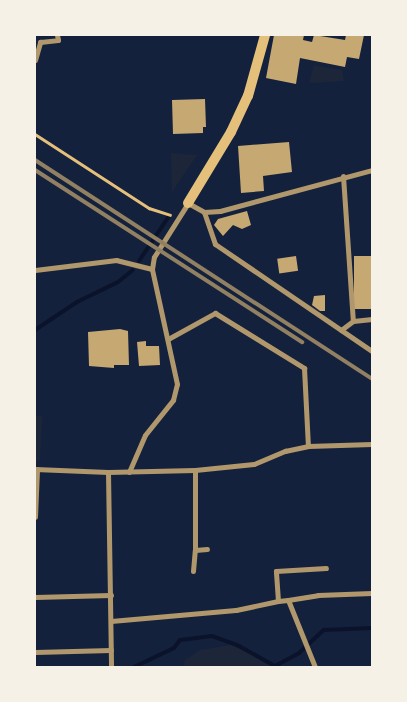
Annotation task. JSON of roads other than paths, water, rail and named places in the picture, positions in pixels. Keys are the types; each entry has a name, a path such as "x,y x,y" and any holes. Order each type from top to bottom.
{"main road":[{"path":"188,203 232,132 248,96 264,35"}],"street":[{"path":"35,60 40,42 58,40 57,35"},
{"path":"129,472 145,434 174,400 177,384 152,269 154,257 188,203 204,212 220,211 343,176 372,170"},
{"path":"343,176 353,321"},
{"path":"204,212 215,244 372,351"},
{"path":"35,270 116,260 152,269"},
{"path":"168,339 215,313 304,368 308,446"},
{"path":"342,330 353,321 372,319"},
{"path":"35,517 36,469 108,472 195,470 254,464 285,451 308,446 372,444"},
{"path":"193,571 195,550 195,470"},
{"path":"108,472 111,667"},
{"path":"195,550 208,549"},
{"path":"278,601 276,571 326,568"},
{"path":"111,621 236,610 318,595 372,593"},
{"path":"35,597 111,595"},
{"path":"288,600 315,667"},
{"path":"35,652 111,650"}],"waterway":[{"path":"139,261 169,216"},
{"path":"35,330 77,302 118,282 133,270"},
{"path":"134,667 174,648 180,640 212,636 239,646 275,666 299,653 324,630 372,628"}],"railway":[{"path":"35,160 372,379"},
{"path":"35,170 302,342"}]}
